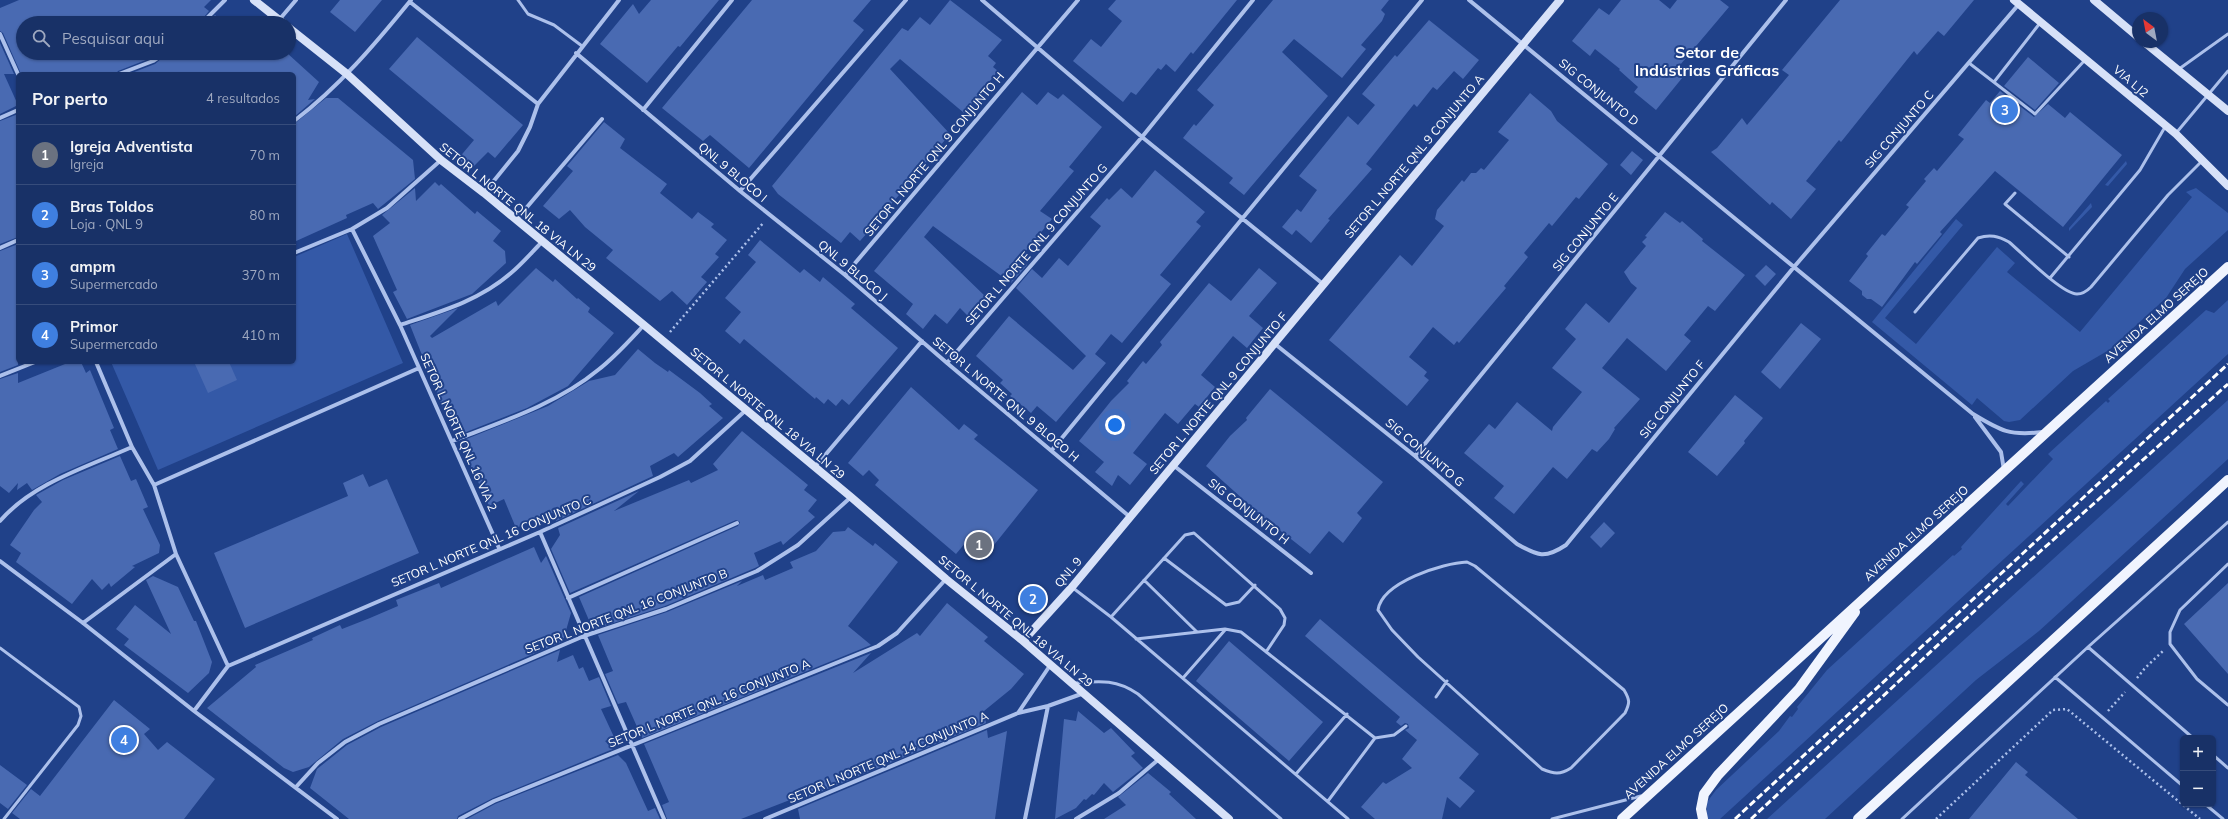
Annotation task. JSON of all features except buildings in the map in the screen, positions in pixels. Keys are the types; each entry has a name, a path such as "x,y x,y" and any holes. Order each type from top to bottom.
{"main road":[{"name":"AVENIDA ELMO SEREJO","path":"1622,819 2228,267"},
{"path":"1858,819 2228,480"},
{"path":"1703,819 1701,809 1704,794 1718,775 1798,689 1869,594"}],"street":[{"path":"209,16 225,0"},
{"path":"254,0 274,16"},
{"path":"285,16 296,0"},
{"path":"484,193 518,151 530,127 538,104 576,52 619,0"},
{"path":"643,110 732,0"},
{"path":"740,191 906,0"},
{"path":"982,0 1039,47 1142,137 1241,219 1323,284"},
{"name":"SETOR L NORTE QNL 9 CONJUNTO H","path":"845,275 1078,0"},
{"name":"SETOR L NORTE QNL 9 CONJUNTO G","path":"947,364 1142,137 1253,0"},
{"path":"1052,450 1422,0"},
{"name":"SIG CONJUNTO D","path":"1469,0 1661,156"},
{"name":"SETOR L NORTE QNL 9 CONJUNTO A","path":"1323,284 1560,0"},
{"name":"SIG CONJUNTO E","path":"1415,456 1661,156 1786,0"},
{"path":"2094,0 2132,32"},
{"path":"296,120 314,106 347,74 411,1 538,104"},
{"name":"VIA LJ2","path":"2017,2 2040,23 2166,125 2228,186"},
{"name":"SIG CONJUNTO C","path":"1794,267 1969,63 2017,2"},
{"path":"0,34 17,72"},
{"name":"SETOR L NORTE QNL 18 VIA LN 29","path":"296,34 347,74 441,160 484,193 644,324 946,578 1023,640 1159,760 1230,819"},
{"path":"2151,48 2228,111"},
{"name":"QNL 9 BLOCO I","path":"576,52 643,110 770,215"},
{"path":"124,72 154,60"},
{"path":"0,118 16,111"},
{"path":"516,220 602,119"},
{"path":"1661,156 1973,414 2001,431 2028,434 2047,431"},
{"path":"296,252 352,229 387,208 441,160"},
{"name":"QNL 9 BLOCO J","path":"770,215 845,275 922,341"},
{"name":"SETOR L NORTE QNL 16 VIA 2","path":"352,229 400,325 499,548"},
{"path":"0,248 16,241"},
{"path":"400,325 450,308 483,293 512,273 542,242"},
{"name":"SIG CONJUNTO F","path":"1566,545 1794,267"},
{"name":"SETOR L NORTE QNL 9 CONJUNTO F","path":"1130,517 1275,344 1323,284"},
{"path":"452,441 525,412 561,394 597,371 644,324"},
{"name":"SETOR L NORTE QNL 9 BLOCO H","path":"815,468 922,341 947,364 1052,450 1130,517"},
{"name":"SIG CONJUNTO G","path":"1275,344 1415,456 1517,544 1527,550 1544,556 1555,552 1566,545"},
{"path":"0,376 30,364"},
{"path":"97,364 132,447 154,485 176,554 228,666 194,711"},
{"path":"154,485 419,368"},
{"name":"SETOR L NORTE QNL 16 CONJUNTO C","path":"228,666 499,548 540,532 634,489 690,461 746,410"},
{"path":"1973,414 2001,452 2004,470"},
{"path":"0,521 24,498 63,477 132,447"},
{"name":"SIG CONJUNTO H","path":"1174,465 1312,573"},
{"name":"SETOR L NORTE QNL 16 CONJUNTO B","path":"296,787 318,763 345,742 379,724 584,636 666,609 757,571 798,545 851,497"},
{"name":"QNL 9","path":"1023,640 1072,587 1130,517"},
{"path":"568,598 737,522"},
{"path":"540,532 584,636 633,744 664,819"},
{"path":"83,623 176,554"},
{"path":"0,561 83,623 194,711 337,819"},
{"name":"SETOR L NORTE QNL 16 CONJUNTO A","path":"460,819 494,801 878,646 897,633 946,578"},
{"path":"1018,713 1050,664"},
{"name":"SETOR L NORTE QNL 14 CONJUNTO A","path":"765,819 1018,713 1048,706 1084,693"},
{"path":"1025,819 1048,706"},
{"path":"1076,819 1119,793 1159,760"}],"lane":[{"path":"518,0 528,14 554,25 582,46"},
{"path":"1994,82 2040,23"},
{"path":"2178,70 2228,34"},
{"path":"1969,63 2035,114 2085,59"},
{"path":"2176,134 2228,71"},
{"path":"2050,278 2140,170 2166,125"},
{"path":"1915,312 1978,238 1985,236 1998,236 2009,242 2063,290 2077,294 2084,293 2091,287 2168,195 2203,161"},
{"path":"2015,193 2005,204 2069,257"},
{"path":"1902,819 2055,677 2228,522"},
{"path":"1111,617 1184,535 1194,533 1255,585 1280,609 1284,618 1284,625 1266,652"},
{"path":"1164,558 1226,605 1239,602 1255,585"},
{"path":"1467,562 1492,579 1624,690 1630,703 1625,713 1571,768 1563,773 1552,773 1542,769 1447,681 1418,656 1392,630 1378,610 1379,602 1385,594 1404,582 1452,563 1467,562"},
{"path":"2228,564 2180,610 2170,632 2170,644 2197,679 2228,705"},
{"path":"1144,580 1197,632"},
{"path":"1072,587 1111,617 1348,819"},
{"path":"1136,639 1225,630 1241,632 1347,714 1375,738"},
{"path":"1183,678 1225,630"},
{"path":"2088,647 2190,735"},
{"path":"0,648 79,707 81,716 78,725 4,819"},
{"path":"2055,677 2180,783"},
{"path":"1436,697 1447,681"},
{"path":"1072,683 1106,682 1126,686 1138,694 1281,819"},
{"path":"1296,774 1347,714"},
{"path":"1328,801 1375,738 1394,735 1406,726"},
{"path":"2216,758 2228,768"},
{"path":"1552,819 1647,795"},
{"path":"2208,807 2222,819"}],"path":[{"name":"QNL 9 BLOCO I","path":"663,341 770,215"},
{"path":"1936,819 2053,710 2067,709 2200,819"}],"shaded area":[{"path":"2126,161 2127,164 2108,186 2105,185"},
{"path":"2196,188 2228,213 2228,230 2185,269 2166,298 2109,350 2073,371 2020,420 2009,422 2004,421 1977,398 1972,405 1872,322 1956,219 1963,225 1885,318 1916,344 1997,247 2015,263 2007,272 2080,332 2192,197 2186,192"},
{"path":"2091,203 2092,207 2069,231 2069,228"},
{"path":"347,234 403,363 158,470 112,364 296,364 296,256"},
{"path":"2228,300 2228,354 1720,819 1707,819 1707,802 1716,790 1779,731 1790,716 1792,717 1798,709 1797,707 1827,670 1953,555 1954,556 1962,549 1961,547 2021,481 2024,484 2006,504 2008,506 2053,459 2048,454 2106,401 2108,403 2110,401 2108,399 2206,310 2214,313"},
{"path":"2228,400 2228,459 2039,631 1976,680 1825,819 1767,819"}],"railway":[{"path":"1735,819 2228,364"},
{"path":"1751,819 1998,589 2228,384"}],"place":[{"name":"ampm","path":"2005,110"},
{"name":"Igreja Adventista","path":"979,545"},
{"name":"Bras Toldos","path":"1033,599"},
{"name":"Primor","path":"124,740"}],"district":[{"name":"Setor de Indústrias Gráficas","path":"1707,61"}]}
